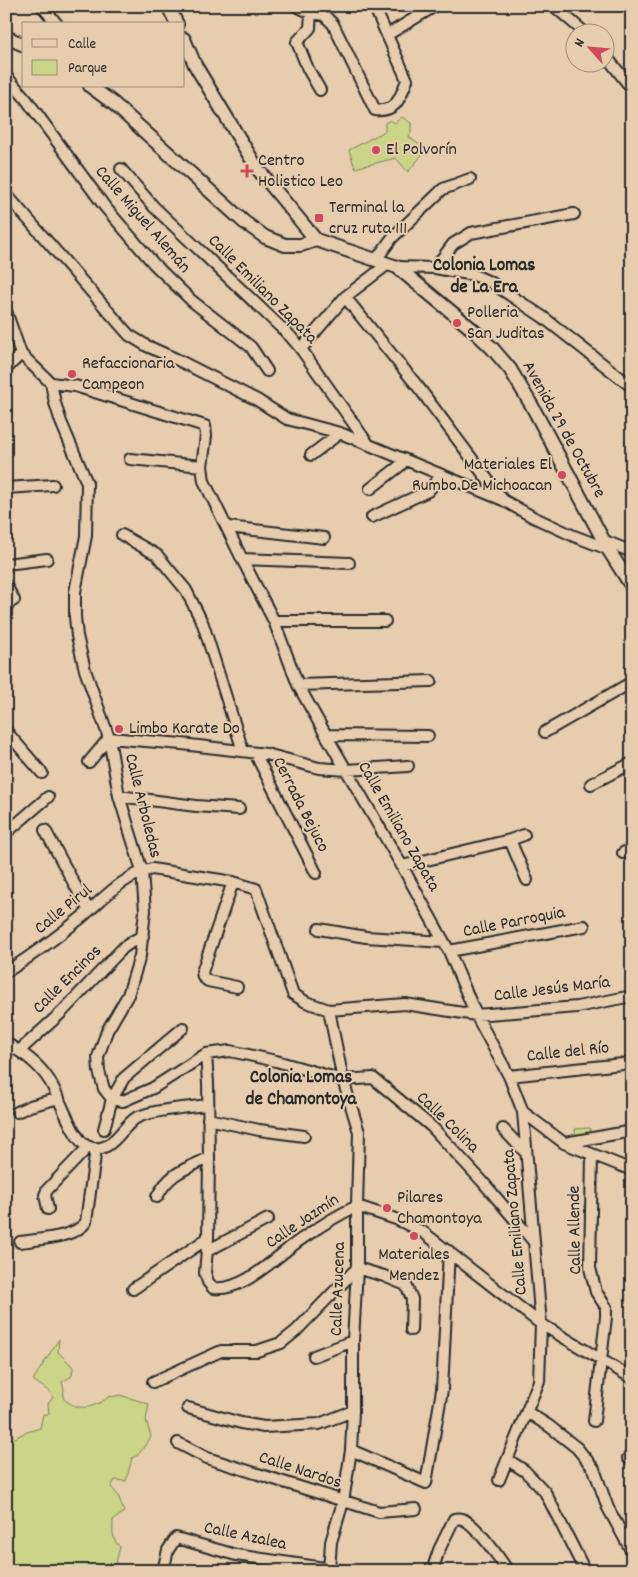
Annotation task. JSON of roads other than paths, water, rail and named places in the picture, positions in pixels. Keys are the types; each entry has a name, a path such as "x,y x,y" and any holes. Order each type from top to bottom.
{"street":[{"path":"42,6 55,22"},
{"path":"168,6 176,22"},
{"path":"296,6 311,13 324,15 333,24 375,110 384,111 395,105 401,96 407,80 374,6"},
{"path":"387,36 435,6"},
{"path":"554,6 572,22"},
{"path":"311,13 310,28 297,42 308,69 320,90"},
{"path":"6,37 22,44"},
{"path":"185,41 195,65 256,168 316,240 387,264 435,268 474,274 492,283 543,317 632,387"},
{"path":"616,69 632,89"},
{"name":"Calle Miguel Alemán","path":"6,76 26,99 105,207 154,264 192,301 251,348 267,371"},
{"path":"94,88 244,222 265,237 285,245 301,245 316,240"},
{"name":"Calle Emiliano Zapata","path":"121,169 154,207 302,349 368,444"},
{"path":"302,349 345,297 387,264 392,238 443,189 470,179"},
{"path":"6,194 129,335 146,346 257,400 287,419 340,433 503,500 533,517 566,532 632,552"},
{"path":"435,268 453,244 471,232 574,214"},
{"name":"Avenida 29 de Octubre","path":"387,264 472,329 510,369 632,587"},
{"path":"345,297 419,388 503,500"},
{"path":"6,312 21,354 51,383"},
{"path":"6,369 21,354"},
{"name":"Calle Emiliano Zapata","path":"51,383 76,386 205,426 206,436 202,466 204,481 274,621 298,685 444,942 476,1015 508,1076 523,1112 540,1324 539,1380 499,1480"},
{"name":"Calle Arboledas","path":"51,383 61,422 87,483 86,536 76,592 75,617 77,636 85,670 109,738 119,796 142,871 145,912 140,956 128,995 107,1031 98,1057 99,1072 104,1089 112,1099"},
{"path":"311,455 340,433"},
{"path":"130,459 202,466"},
{"path":"370,489 401,465 403,460"},
{"path":"372,517 428,491 441,476"},
{"path":"6,488 53,485"},
{"path":"228,527 324,538"},
{"path":"122,535 157,555 186,590 203,624 243,751"},
{"path":"6,564 47,559"},
{"path":"242,559 349,563"},
{"path":"6,585 14,600 6,605"},
{"path":"274,621 385,621"},
{"path":"298,685 430,681"},
{"path":"545,732 632,682"},
{"path":"8,736 42,773"},
{"path":"326,736 428,736"},
{"path":"89,762 109,738 243,751 292,760 319,768 347,770 408,766"},
{"name":"Cerrada Bejuco","path":"255,753 316,873"},
{"path":"591,784 632,763"},
{"path":"119,796 196,806 239,809"},
{"path":"6,833 48,797"},
{"path":"45,830 89,911"},
{"path":"402,866 510,840 524,834"},
{"path":"510,840 527,880"},
{"path":"142,871 152,869 165,870 233,882 256,889 293,994 306,1002 329,1010"},
{"name":"Calle Pirul","path":"6,972 38,952 124,882 142,871"},
{"path":"233,882 202,972 203,977 208,981 237,987"},
{"name":"Calle Parroquia","path":"449,952 584,926"},
{"path":"319,928 366,937 444,942"},
{"name":"Calle Encinos","path":"19,1051 61,1013 123,948 143,936"},
{"name":"Calle Jesús María","path":"329,1010 405,1004 476,1015 577,1007 632,996"},
{"name":"Calle Azucena","path":"329,1010 344,1080 359,1132 351,1450 343,1502 331,1542 329,1570"},
{"path":"104,1130 112,1099 124,1078 183,1028"},
{"path":"6,1043 34,1062 42,1070 59,1098 74,1132 81,1142 92,1147 109,1146 129,1123 146,1114 208,1104"},
{"name":"Calle Colina","path":"206,1054 230,1051 276,1061 344,1080 373,1078 425,1121 482,1180 534,1242"},
{"path":"112,1099 124,1101 134,1097 161,1083 206,1054"},
{"name":"Calle Jazmín","path":"206,1054 209,1158 208,1238 205,1273 208,1282 213,1288 222,1289 253,1275 273,1262 301,1239 357,1206 396,1218 423,1232 540,1324 632,1378"},
{"name":"Calle del Río","path":"508,1076 632,1063"},
{"path":"17,1112 30,1106 59,1098"},
{"path":"523,1112 564,1144 632,1170"},
{"path":"208,1119 259,1130 304,1136"},
{"path":"503,1129 526,1153"},
{"path":"564,1144 632,1132"},
{"path":"48,1209 45,1195 47,1190 92,1147"},
{"path":"20,1242 64,1235 83,1227 86,1222 92,1147"},
{"name":"Calle Allende","path":"592,1155 590,1268 596,1292 606,1307 594,1421"},
{"path":"157,1197 168,1179 176,1173 209,1158"},
{"path":"207,1251 268,1219"},
{"path":"133,1289 208,1238"},
{"path":"351,1450 426,1483 442,1390 449,1251"},
{"path":"153,1382 221,1351 257,1352 281,1343 296,1331 357,1268 406,1285 412,1299 411,1330"},
{"path":"314,1356 353,1341"},
{"path":"188,1408 241,1423 264,1427 318,1424 353,1411"},
{"path":"527,1412 577,1448 594,1469 601,1494 632,1552"},
{"name":"Calle Nardos","path":"178,1443 207,1458 379,1512 416,1509"},
{"path":"508,1460 524,1470 545,1492 585,1571"},
{"path":"432,1571 448,1527 454,1519 462,1519 474,1528 508,1571"},
{"name":"Calle Azalea","path":"163,1571 168,1550 176,1538 236,1554 345,1571"}],"place":[{"name":"El Polvorín","path":"376,150"},
{"name":"Centro Holistico Leo","path":"247,171"},
{"name":"Terminal la cruz ruta 111","path":"319,218"},
{"name":"Polleria San Juditas","path":"457,323"},
{"name":"Refaccionaria Campeon","path":"72,374"},
{"name":"Materiales El Rumbo De Michoacan","path":"562,475"},
{"name":"Limbo Karate Do","path":"119,729"},
{"name":"Pilares Chamontoya","path":"387,1208"},
{"name":"Materiales Mendez","path":"414,1236"}],"district":[{"name":"Colonia Lomas de La Era","path":"484,277"},
{"name":"Colonia Lomas de Chamontoya","path":"301,1089"}]}
